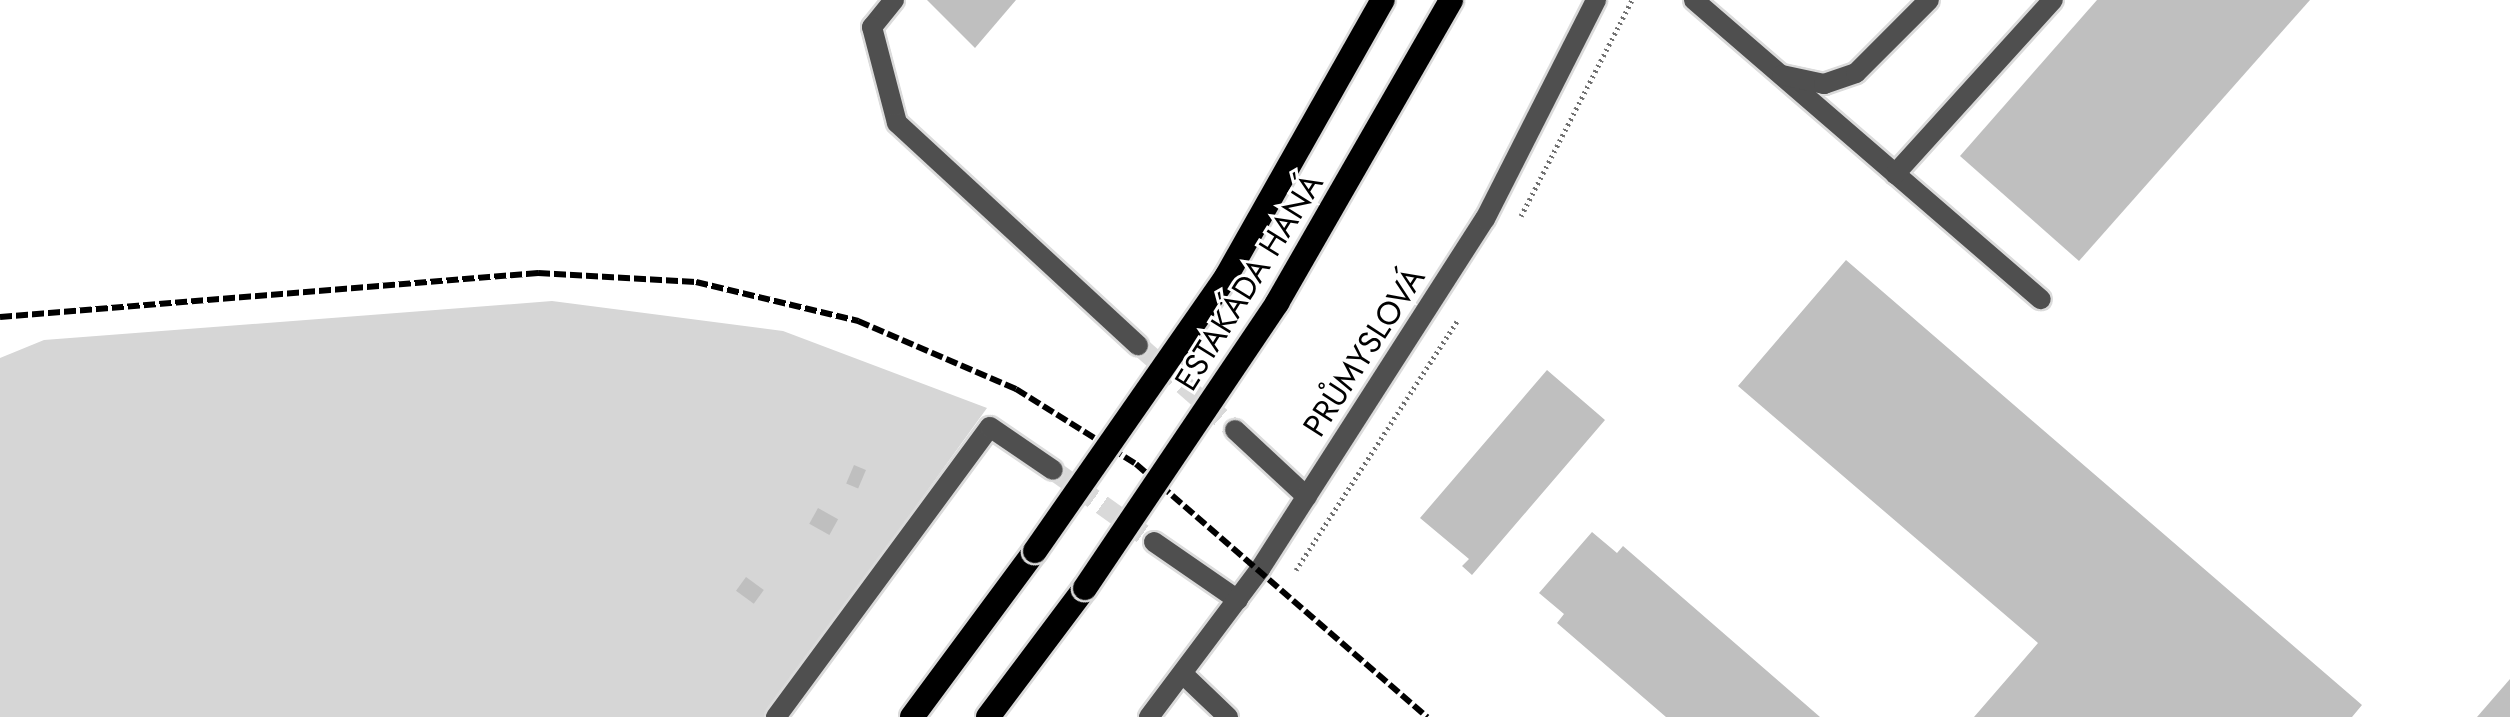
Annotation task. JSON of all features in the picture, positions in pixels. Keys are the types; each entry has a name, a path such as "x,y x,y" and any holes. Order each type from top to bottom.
{"highway":[{"name":"ESTAKÁDA HANÁ","path":"912,717 1035,551 1226,277 1383,0"},
{"name":"ESTAKÁDA HANÁ","path":"988,717 1085,588 1277,303 1451,0"}],"street":[{"path":"894,0 872,27 897,123 1138,345"},
{"name":"PRŮMYSLOVÁ","path":"1149,717 1184,675 1238,600 1485,219 1596,0"},
{"path":"1694,0 2041,299"},
{"path":"1781,75 1824,84 1856,73 1929,0"},
{"path":"1895,174 2053,0"},
{"path":"776,717 990,427 1053,470"},
{"path":"1235,430 1307,497"},
{"path":"1154,542 1238,600"},
{"path":"1184,675 1228,717"}],"shaded area":[{"path":"552,301 783,331 987,408 764,717 0,717 0,358 44,340"}],"building":[{"path":"927,0 1016,0 975,48"},
{"path":"2097,0 2310,0 2079,261 1960,156"},
{"path":"1846,260 2362,705 2352,717 1974,717 2038,643 1738,386"},
{"path":"1547,370 1605,420 1472,575 1462,566 1469,559 1420,518"},
{"path":"854,465 866,470 858,488 846,483"},
{"path":"818,508 838,519 829,535 809,524"},
{"path":"1592,532 1617,553 1623,546 1820,717 1666,717 1557,623 1564,614 1539,593"},
{"path":"746,577 764,590 754,604 736,591"},
{"path":"2510,679 2510,717 2477,717"}],"tunnel":[{"path":"1138,345 1235,430"},
{"path":"1053,470 1154,542"}],"railway":[{"path":"0,317 538,273 696,282 858,321 1016,389 1136,464 1427,717"}]}
